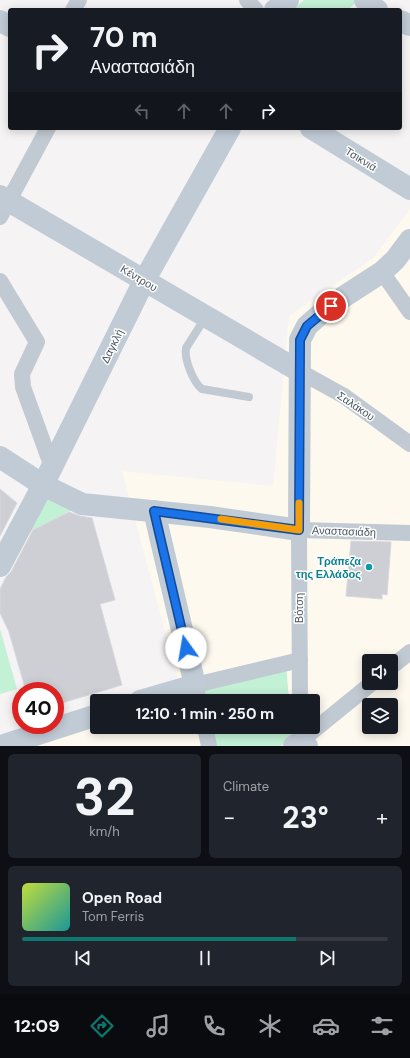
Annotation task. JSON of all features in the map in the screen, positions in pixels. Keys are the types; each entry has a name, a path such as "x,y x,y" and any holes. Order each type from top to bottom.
{"street":[{"path":"247,0 254,8"},
{"path":"278,8 288,0"},
{"path":"365,0 375,8"},
{"path":"3,205 47,130"},
{"name":"Δαγκλή","path":"0,566 48,476 144,281 229,130"},
{"name":"Τσικνιά","path":"314,130 410,189"},
{"name":"Κέντρου","path":"3,205 144,281 299,372"},
{"name":"Βότση","path":"300,694 300,340 307,326 331,306 382,272 395,260 410,240"},
{"path":"382,272 410,312"},
{"path":"0,281 37,342 22,374 22,380 48,476"},
{"name":"Σαλάκου","path":"299,372 344,396 410,444"},
{"name":"Αναστασιάδη","path":"0,457 48,476 82,504 154,511 299,530 410,533"},
{"path":"154,511 197,693 300,660"},
{"path":"398,661 410,652"},
{"path":"301,740 363,690"},
{"path":"1,746 90,717"},
{"path":"206,734 209,746"}],"lane":[{"path":"205,317 186,348 185,354 193,378 198,386 202,388 249,398"}],"shaded area":[{"path":"410,209 410,746 0,746 31,734 64,734 64,721 90,711 90,734 320,734 320,694 143,694 179,683 122,471 273,486 289,316 373,258"}],"green space":[{"path":"304,0 358,0 350,8 295,8"},
{"path":"47,499 72,510 29,532"},
{"path":"0,629 15,682 12,682 12,690 0,694"},
{"path":"286,664 288,694 201,694 199,686"},
{"path":"210,734 292,734 290,738 281,746 213,746"}],"building":[{"path":"0,489 17,503 0,536"},
{"path":"69,512 92,518 115,600 100,604 122,685 64,702 64,682 23,682 9,632 0,613 0,589 6,577 11,572 33,530"},
{"name":"Τράπεζα της Ελλάδος","path":"351,541 391,542 387,595 382,594 382,599 346,596"}],"slow traffic":[{"path":"221,519 299,530 299,503"}],"place":[{"name":"Τράπεζα της Ελλάδος","path":"369,567"}],"route":[{"path":"186,648 154,511 210,517 299,530 300,340 307,326 331,306"}]}
